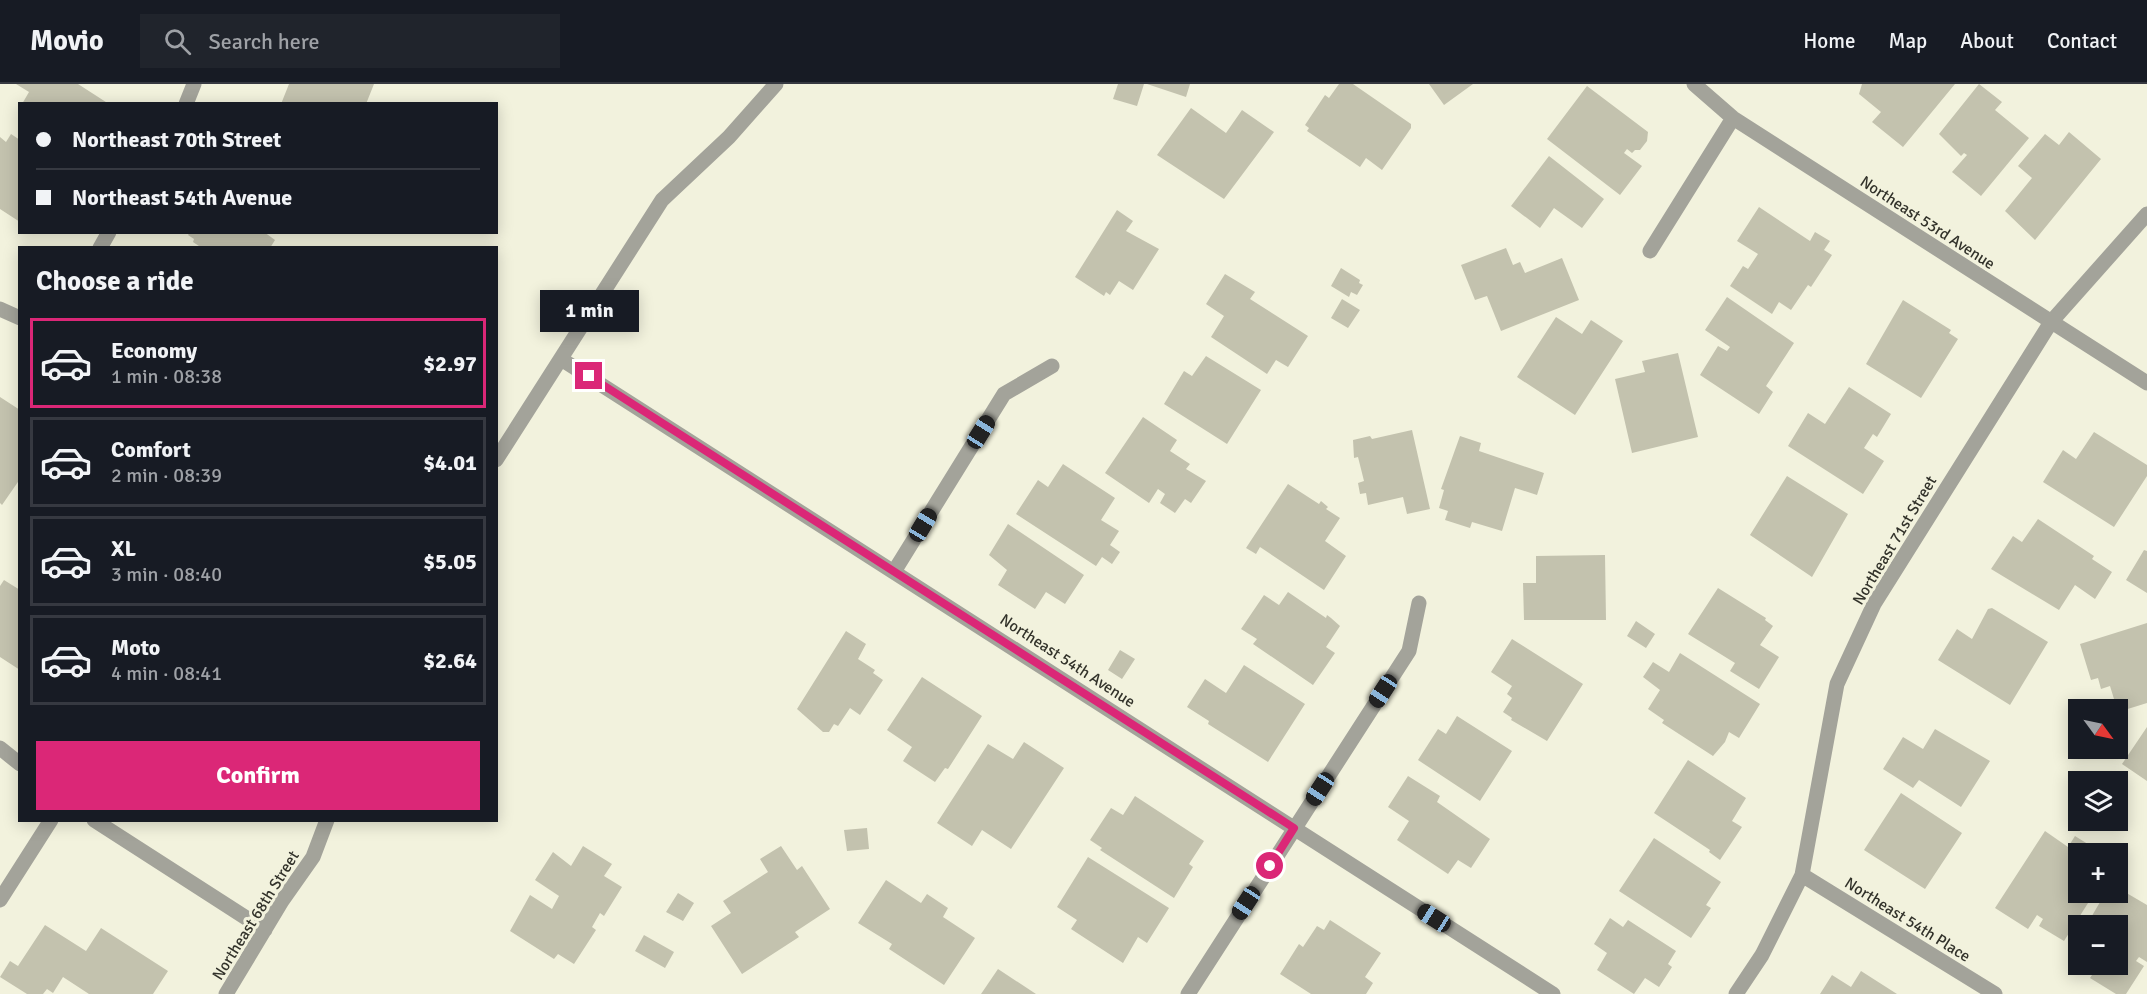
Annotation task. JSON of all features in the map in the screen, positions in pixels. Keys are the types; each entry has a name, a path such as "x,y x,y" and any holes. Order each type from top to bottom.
{"street":[{"path":"187,102 194,84"},
{"path":"498,457 662,200 729,138 776,84"},
{"name":"Northeast 53rd Avenue","path":"1694,84 1734,118 2147,383"},
{"path":"1650,251 1734,118"},
{"name":"Northeast 71st Street","path":"1736,994 1762,955 1802,875 1838,684 1874,604 2051,322 2147,214"},
{"path":"0,309 18,317"},
{"name":"Northeast 54th Avenue","path":"561,359 894,570 1553,994"},
{"path":"894,570 1004,394 1052,366"},
{"path":"1188,994 1409,651 1419,603"},
{"path":"0,748 18,762"},
{"path":"0,900 50,822"},
{"path":"97,822 265,930"},
{"name":"Northeast 68th Street","path":"226,994 313,857 326,822"},
{"name":"Northeast 54th Place","path":"1802,875 1995,994"}],"building":[{"path":"16,84 78,84 106,102 23,102 29,92"},
{"path":"289,84 374,84 367,102 282,102"},
{"path":"1118,84 1144,84 1137,106 1113,99"},
{"path":"1147,84 1190,84 1186,97"},
{"path":"1339,84 1353,84 1411,124 1411,128 1382,170 1366,158 1360,167 1307,131 1309,128 1305,125 1325,95 1329,98"},
{"path":"1429,84 1473,84 1444,105"},
{"path":"1862,84 1955,84 1903,147 1872,122 1881,112 1859,94"},
{"path":"1979,84 2002,102 1995,110 2029,138 1981,196 1952,172 1967,155 1964,153 1961,156 1939,134"},
{"path":"1587,86 1648,132 1647,141 1640,150 1632,153 1627,149 1624,153 1642,166 1620,195 1547,139"},
{"path":"1191,108 1226,133 1242,110 1274,132 1224,199 1157,155"},
{"path":"2069,132 2101,159 2035,240 2005,211 2032,178 2018,166 2045,134 2059,145"},
{"path":"11,134 18,139 18,221 0,209 0,137 6,142"},
{"path":"1549,156 1604,199 1582,228 1554,208 1540,228 1511,206"},
{"path":"1759,207 1810,241 1815,232 1830,241 1824,250 1832,255 1811,287 1808,285 1791,310 1779,302 1772,314 1730,286 1743,266 1748,269 1758,254 1737,241"},
{"path":"1117,210 1133,221 1126,231 1159,249 1133,290 1119,281 1110,295 1106,292 1104,296 1075,277"},
{"path":"267,234 275,240 271,246 199,246 188,235"},
{"path":"1506,248 1513,265 1520,262 1525,273 1562,258 1579,300 1501,331 1487,296 1475,300 1461,265"},
{"path":"1341,268 1360,280 1359,283 1363,285 1357,295 1351,292 1349,297 1331,286"},
{"path":"1225,274 1255,292 1250,299 1308,336 1288,367 1276,360 1267,374 1211,337 1224,316 1206,304"},
{"path":"1727,297 1794,343 1766,386 1773,392 1759,414 1700,375 1718,346 1727,351 1730,347 1705,330"},
{"path":"1342,299 1360,310 1348,328 1331,318"},
{"path":"1903,300 1951,330 1949,333 1958,339 1921,398 1866,364"},
{"path":"1556,317 1582,334 1591,320 1623,341 1575,415 1517,377"},
{"path":"1678,353 1698,437 1632,453 1615,379 1645,372 1642,361"},
{"path":"1206,356 1261,390 1227,444 1164,404 1184,371 1192,376"},
{"path":"1849,387 1891,414 1877,437 1873,434 1864,448 1884,461 1863,494 1788,446 1808,413 1825,424"},
{"path":"0,397 18,409 18,482 2,505 0,503"},
{"path":"1143,417 1177,440 1170,451 1190,464 1186,469 1206,481 1191,503 1185,499 1175,513 1160,503 1165,494 1158,489 1149,503 1105,473"},
{"path":"1412,430 1430,509 1407,514 1403,497 1368,505 1366,493 1360,494 1358,483 1364,481 1358,457 1354,458 1353,440 1370,436 1372,439"},
{"path":"2094,432 2147,465 2147,476 2114,527 2043,482 2063,450 2076,459"},
{"path":"1460,436 1481,443 1479,451 1544,473 1537,495 1515,488 1502,531 1472,522 1470,528 1445,520 1448,511 1439,508 1444,490 1441,489"},
{"path":"1063,464 1115,498 1101,520 1119,531 1110,545 1120,552 1112,564 1102,557 1096,566 1016,514 1038,480 1048,487"},
{"path":"1787,476 1848,514 1812,577 1750,535"},
{"path":"1288,484 1319,504 1321,501 1328,507 1326,509 1340,518 1325,541 1346,556 1324,590 1260,547 1256,554 1246,548"},
{"path":"2038,519 2094,556 2092,559 2112,572 2095,599 2075,585 2059,610 1991,569 2013,536 2022,542"},
{"path":"1008,524 1084,575 1065,604 1046,592 1035,609 998,585 1007,570 989,555"},
{"path":"2144,550 2147,551 2147,593 2126,580"},
{"path":"1605,555 1606,620 1524,620 1523,583 1536,583 1536,556"},
{"path":"4,580 18,589 18,669 0,657 0,586"},
{"path":"1718,588 1766,618 1765,620 1773,626 1760,645 1779,657 1759,689 1730,671 1735,663 1688,634"},
{"path":"1288,592 1326,618 1327,615 1340,626 1326,647 1335,653 1313,685 1253,644 1257,639 1241,629 1264,595 1279,605"},
{"path":"1992,608 2048,642 2010,705 1938,660 1957,629 1972,639 1988,609"},
{"path":"1636,621 1655,634 1646,648 1627,636"},
{"path":"2147,623 2147,703 2128,709 2128,699 2114,699 2110,686 2101,689 2098,678 2091,680 2080,644"},
{"path":"846,631 866,644 858,659 875,670 873,673 883,680 860,715 850,708 838,726 834,724 829,732 823,732 797,709"},
{"path":"1512,639 1583,684 1547,741 1511,720 1512,718 1503,712 1512,698 1507,694 1512,686 1491,672"},
{"path":"1120,650 1135,659 1122,679 1108,670"},
{"path":"1680,653 1760,704 1739,738 1729,732 1725,742 1713,756 1662,723 1664,720 1648,709 1660,690 1643,677 1653,662 1669,672"},
{"path":"1244,665 1305,704 1268,762 1208,724 1209,721 1187,707 1205,679 1226,693"},
{"path":"922,677 982,716 948,769 945,768 935,782 903,761 912,747 887,730"},
{"path":"1457,716 1512,751 1480,801 1418,760 1438,729 1446,734"},
{"path":"2147,727 2147,781 2122,764 2128,759 2128,755"},
{"path":"1935,729 1990,761 1961,807 1919,780 1913,788 1883,769 1903,737 1923,749"},
{"path":"1024,742 1064,768 1011,849 982,830 972,846 937,823 988,744 1013,759"},
{"path":"1688,760 1746,798 1732,821 1742,827 1720,860 1709,852 1710,850 1654,813"},
{"path":"1408,776 1440,796 1437,802 1490,839 1471,868 1458,860 1448,874 1397,840 1409,821 1388,807"},
{"path":"1901,793 1962,833 1925,889 1864,850"},
{"path":"1135,796 1204,841 1189,864 1193,867 1174,898 1100,850 1102,848 1090,840 1111,808 1123,815"},
{"path":"867,828 869,849 847,851 844,830"},
{"path":"2045,831 2068,847 2068,903 2088,903 2080,915 2068,915 2068,935 2064,941 2039,926 2043,919 2037,915 2028,929 1995,908"},
{"path":"2075,836 2086,843 2071,843"},
{"path":"1654,838 1721,882 1706,905 1711,908 1691,938 1619,891"},
{"path":"583,846 612,864 604,876 622,887 604,916 600,913 592,927 596,930 574,964 558,954 554,959 510,931 530,895 552,909 559,896 535,880 553,852 571,866"},
{"path":"781,846 797,870 802,866 830,909 795,932 799,937 742,974 711,926 731,913 723,901 768,872 760,859"},
{"path":"1088,857 1169,908 1147,943 1138,937 1123,963 1071,929 1077,920 1057,907"},
{"path":"886,880 921,903 927,894 948,908 943,917 975,938 944,985 889,949 892,944 858,923"},
{"path":"678,893 694,903 683,921 666,912"},
{"path":"2128,894 2147,905 2147,962 2139,957 2136,961 2144,966 2126,994 2116,994 2090,978 2092,975 2128,975 2128,915 2092,915 2099,903 2128,903"},
{"path":"1610,918 1623,927 1628,920 1676,951 1668,964 1672,967 1659,987 1645,978 1634,994 1597,970 1607,953 1594,944"},
{"path":"1330,920 1381,953 1365,977 1373,983 1366,994 1311,994 1280,974 1299,944 1303,947 1317,926 1324,930"},
{"path":"45,925 86,951 101,928 168,971 153,994 89,994 63,977 53,993 47,989 43,994 27,994 0,977 10,961 18,966"},
{"path":"644,935 674,952 665,968 635,951"},
{"path":"998,969 1036,994 981,994"},
{"path":"1861,971 1897,994 1820,994 1832,975 1851,987"}],"route":[{"path":"589,376 1294,828 1270,866"}]}
